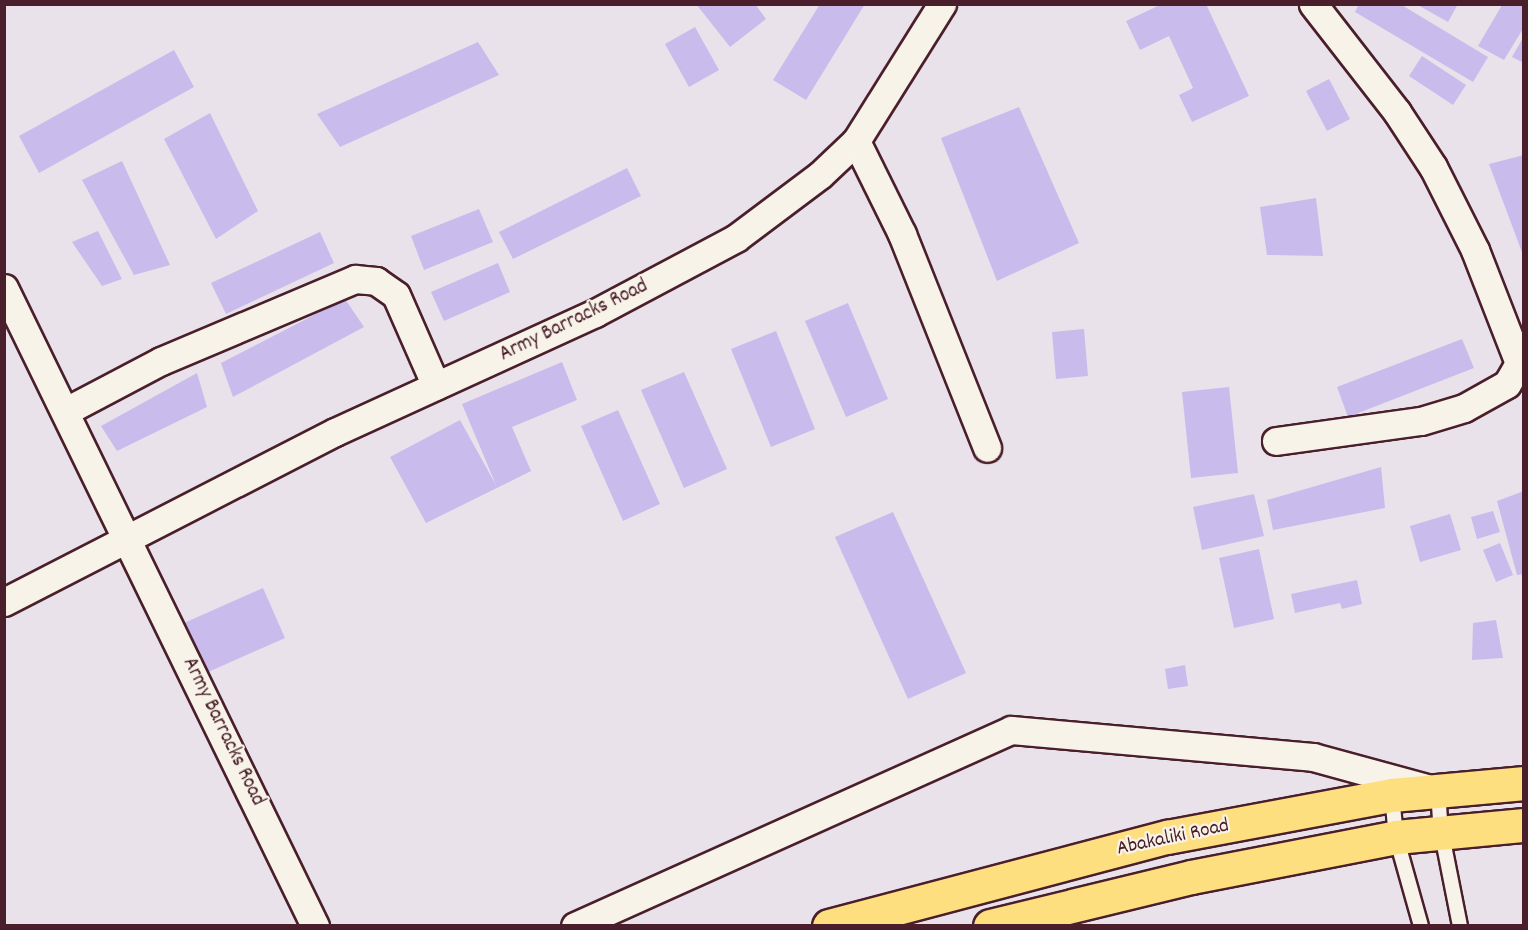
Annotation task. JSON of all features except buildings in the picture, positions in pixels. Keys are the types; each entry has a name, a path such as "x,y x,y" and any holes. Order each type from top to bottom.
{"main road":[{"name":"Abakaliki Road","path":"829,926 1167,837 1392,795 1524,783"},
{"name":"Abakaliki Road","path":"990,926 1191,877 1396,837 1441,830 1524,825"}],"street":[{"name":"Army Barracks Road","path":"4,602 127,541 335,432 595,313 736,238 820,175 856,141 942,4"},
{"path":"1276,441 1421,421 1464,408 1508,384 1519,363 1475,250 1432,167 1397,112 1313,4"},
{"path":"856,141 902,234 987,448"},
{"path":"66,411 161,361 355,279 375,281 396,295 436,386"},
{"name":"Army Barracks Road","path":"4,288 66,411 315,926"},
{"path":"575,926 1011,730 1313,757 1438,791"}],"lane":[{"path":"1438,791 1441,830 1460,926"},
{"path":"1392,795 1396,837 1421,926"}]}
